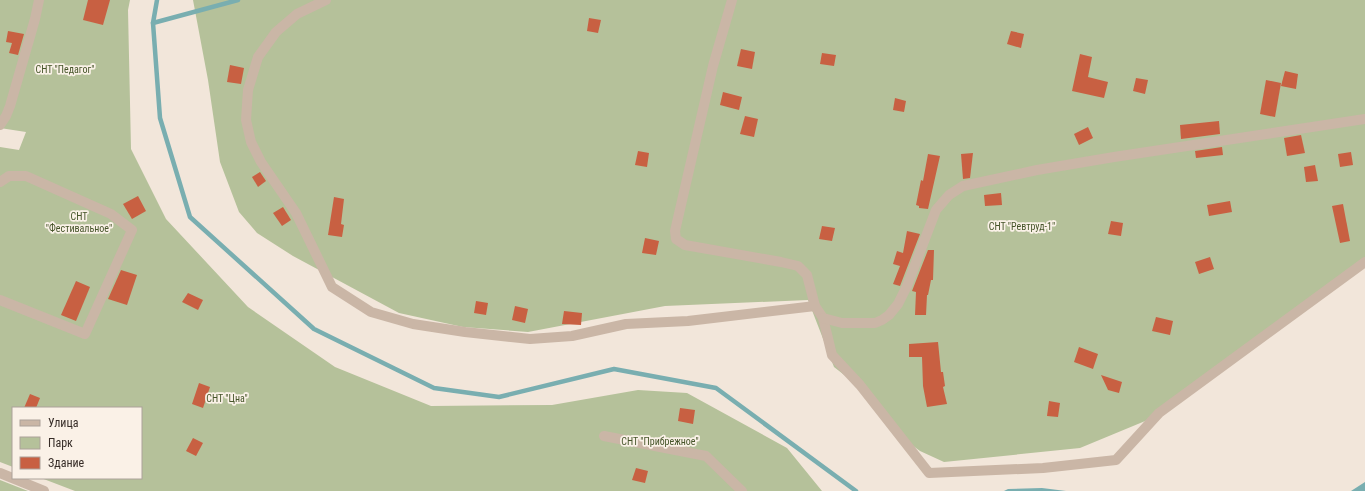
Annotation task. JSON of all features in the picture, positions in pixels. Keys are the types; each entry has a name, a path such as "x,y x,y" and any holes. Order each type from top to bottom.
{"street":[{"path":"0,124 6,116 10,106 39,0"},
{"path":"326,0 297,14 276,32 258,57 248,90 246,120 251,142 261,162 296,213 332,287 371,312 420,325 465,332 530,339 572,336 626,324 688,321 815,306"},
{"path":"732,0 713,66 675,231 676,239 685,245 798,266 807,275 815,306 823,318 832,355 860,385 928,473 1043,468 1116,460 1158,413 1365,262"},
{"path":"823,318 842,323 876,323 889,315 898,304 907,286 936,210 949,195 963,186 1037,170 1365,119"},
{"path":"0,182 9,176 26,176 111,214 132,230 85,334 0,300"},
{"path":"604,436 706,456 742,491"},
{"path":"0,473 12,478"},
{"path":"15,479 44,491"}],"green space":[{"path":"0,0 130,0 128,10 131,149 166,219 248,307 335,367 431,406 552,405 638,390 687,393 787,448 822,491 75,491 44,479 142,479 142,407 12,407 12,467 0,462 0,147 19,150 26,132 0,128"},
{"name":"СНТ \"Ревтруд-1\"","path":"193,0 1365,0 1365,262 1150,419 1080,448 944,462 920,451 897,434 870,395 834,367 808,300 665,306 528,332 463,327 399,313 293,256 257,233 239,212 220,162 208,80"},
{"path":"0,480 28,491 0,491"}],"water":[{"path":"1365,482 1365,491 1351,491"},
{"path":"1042,488 1066,491 1004,491 1008,489"}],"building":[{"path":"88,0 110,0 103,25 83,20"},
{"path":"589,18 601,20 598,33 587,31"},
{"path":"8,31 24,34 18,55 9,53 12,43 6,42"},
{"path":"1011,31 1024,34 1021,48 1007,44"},
{"path":"741,49 755,52 752,69 737,66"},
{"path":"822,53 836,55 834,66 820,64"},
{"path":"1080,54 1092,57 1088,77 1108,82 1104,98 1072,91"},
{"path":"230,65 244,68 241,84 227,82"},
{"path":"1285,71 1298,74 1296,89 1281,86"},
{"path":"1136,78 1148,80 1145,94 1133,91"},
{"path":"1266,80 1281,83 1275,117 1260,114"},
{"path":"723,92 742,97 739,110 720,105"},
{"path":"895,98 906,101 904,112 893,110"},
{"path":"745,116 758,119 754,137 740,134"},
{"path":"1219,121 1220,134 1181,139 1180,125"},
{"path":"1088,127 1093,138 1079,145 1074,134"},
{"path":"1301,135 1305,153 1287,156 1284,138"},
{"path":"1222,147 1223,155 1196,158 1195,151"},
{"path":"638,151 649,153 647,167 635,165"},
{"path":"1351,152 1353,165 1340,167 1338,154"},
{"path":"973,153 970,178 963,179 961,154"},
{"path":"928,154 940,156 928,209 919,208 919,206 916,205 921,180 923,181"},
{"path":"1315,165 1318,181 1306,182 1304,167"},
{"path":"260,172 266,181 258,187 252,177"},
{"path":"1001,193 1002,205 985,206 984,195"},
{"path":"138,196 146,211 132,219 123,204"},
{"path":"334,197 344,199 341,224 344,225 342,237 328,235"},
{"path":"1230,201 1232,212 1209,216 1207,205"},
{"path":"1343,204 1350,241 1340,243 1332,206"},
{"path":"283,207 291,220 282,226 273,213"},
{"path":"1111,221 1123,223 1121,236 1108,234"},
{"path":"822,226 835,228 832,241 819,239"},
{"path":"907,231 920,234 900,286 893,284 900,266 893,264 897,251 903,253"},
{"path":"645,238 659,241 656,255 642,253"},
{"path":"928,250 934,250 933,280 931,280 927,295 926,315 915,315 916,292 912,291"},
{"path":"1210,257 1214,269 1199,274 1195,262"},
{"path":"121,270 137,275 127,305 108,299"},
{"path":"76,281 90,287 76,321 61,315"},
{"path":"188,293 203,300 198,310 182,302"},
{"path":"476,301 488,303 486,315 474,313"},
{"path":"515,306 528,309 525,323 512,320"},
{"path":"564,311 582,313 581,325 562,324"},
{"path":"1156,317 1173,321 1170,335 1152,331"},
{"path":"938,342 941,372 943,372 945,386 943,387 947,404 927,407 923,386 922,357 909,357 909,344"},
{"path":"1079,347 1098,354 1093,369 1074,362"},
{"path":"1101,375 1122,382 1119,393 1108,390"},
{"path":"199,383 210,387 203,408 192,404"},
{"path":"30,394 40,398 36,407 24,407"},
{"path":"1049,401 1060,403 1058,417 1047,416"},
{"path":"680,408 695,410 693,424 678,421"},
{"path":"193,438 203,443 196,456 186,451"},
{"path":"636,468 648,471 645,483 632,480"}],"waterway":[{"path":"157,0 153,23 160,118 190,217 314,329 434,388 499,397 614,369 716,388 856,491"},
{"path":"153,23 238,0"}],"park label":[{"name":"СНТ \"Педагог\"","path":"65,69"},
{"name":"СНТ \"Фестивальное\"","path":"79,222"},
{"name":"СНТ \"Цна\"","path":"227,398"},
{"name":"СНТ \"Прибрежное\"","path":"660,441"}]}
